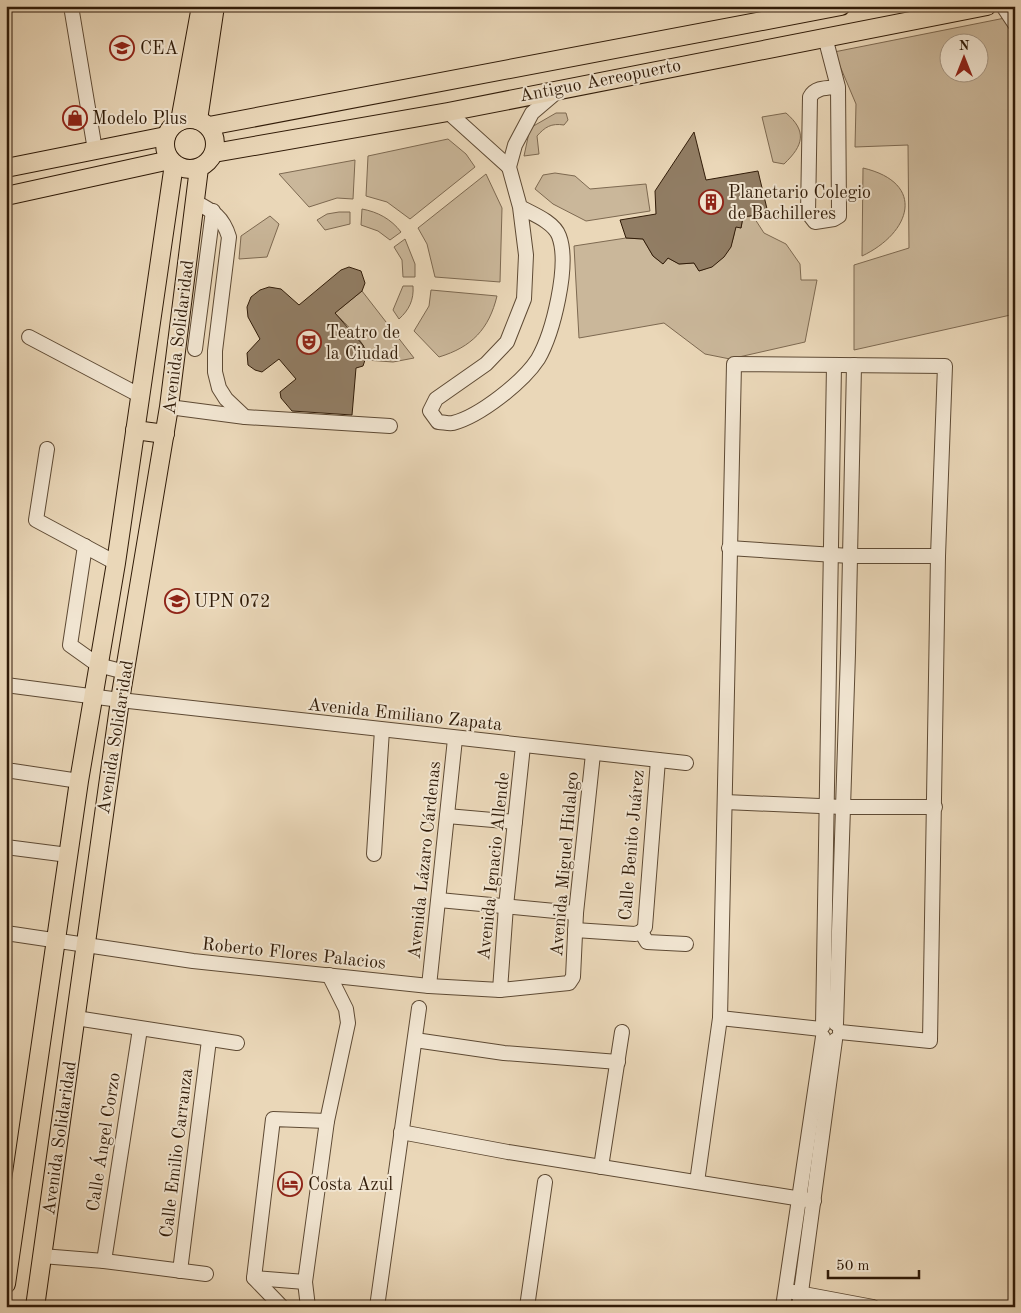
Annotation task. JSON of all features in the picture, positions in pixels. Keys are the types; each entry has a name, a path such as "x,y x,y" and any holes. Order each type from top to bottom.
{"main road":[{"path":"172,162 166,152 166,136 169,130 180,121 201,6"},
{"path":"6,196 172,162 191,169 199,168 206,164 214,153 215,139 203,123 215,6"},
{"name":"Antiguo Aereopuerto","path":"203,123 682,38 795,11 842,6"},
{"name":"Antiguo Aereopuerto","path":"214,153 448,112 687,63 986,6"},
{"path":"682,38 687,63"},
{"path":"180,121 203,123"},
{"path":"7,165 166,136"},
{"name":"Avenida Solidaridad","path":"6,1284 12,1200 116,563 172,162"},
{"name":"Avenida Solidaridad","path":"36,1307 120,700 169,407 199,168"},
{"path":"135,430 165,434"}],"street":[{"path":"72,6 96,150"},
{"path":"75,22 78,6"},
{"path":"1003,6 1015,24"},
{"path":"825,37 838,87 839,216 834,219 815,222 808,213 810,97 812,93 818,90 838,87"},
{"path":"520,207 548,222 559,236 562,282 555,312 538,359 517,383 476,413 452,423 438,422 430,412 436,399 486,364 507,342 524,299 526,255 520,207 509,167 515,145 532,112 561,88"},
{"path":"448,112 509,167"},
{"path":"195,202 213,211 224,222 229,237 215,351 215,372 219,388 226,399 245,416"},
{"path":"195,349 213,211"},
{"path":"29,337 139,395"},
{"path":"177,347 215,351"},
{"path":"697,1182 720,1018 734,364 945,366 938,556 930,1041 720,1018"},
{"path":"783,1307 799,1197 830,1031 828,806 834,364"},
{"path":"799,1307 814,1200 830,1031 843,807 854,364"},
{"path":"169,407 245,416 390,426"},
{"path":"47,449 36,520 116,563"},
{"path":"85,546 70,644 98,665 125,672"},
{"path":"729,548 850,556 938,556"},
{"name":"Avenida Emiliano Zapata","path":"6,685 93,697 455,739 686,763"},
{"path":"374,854 382,730"},
{"name":"Avenida Lázaro Cárdenas","path":"429,986 455,739"},
{"name":"Avenida Ignacio Allende","path":"500,990 506,906 524,746"},
{"name":"Avenida Miguel Hidalgo","path":"500,990 569,983 573,977 576,913 593,754"},
{"name":"Calle Benito Juárez","path":"641,932 645,927 658,760"},
{"path":"6,770 79,781"},
{"path":"725,802 843,807 935,807"},
{"path":"447,816 515,822"},
{"path":"6,847 68,855"},
{"path":"439,900 576,913"},
{"path":"575,930 635,934 641,932 647,942 686,944"},
{"name":"Roberto Flores Palacios","path":"6,933 86,943 193,961 429,986 500,990"},
{"path":"308,1307 305,1282 327,1121 348,1023 346,1009 329,975"},
{"path":"377,1307 400,1132 419,1008"},
{"path":"76,1018 237,1043"},
{"name":"Calle Ángel Corzo","path":"104,1261 140,1029"},
{"path":"601,1167 622,1032"},
{"name":"Calle Emilio Carranza","path":"180,1271 209,1040"},
{"path":"415,1040 504,1053 618,1062"},
{"path":"254,1278 273,1119 327,1121"},
{"path":"400,1132 601,1167 814,1200"},
{"path":"527,1307 545,1182"},
{"path":"42,1256 104,1261 206,1274"},
{"path":"254,1278 305,1282"},
{"path":"254,1278 282,1307"},
{"path":"785,1292 801,1292 874,1307"}],"shaded area":[{"path":"1015,16 1015,314 854,350 854,265 909,248 908,145 855,147 856,104 834,52"},
{"path":"556,113 566,113 568,120 564,125 552,125 543,130 537,136 539,154 524,156 530,128"},
{"path":"786,113 797,126 800,138 796,151 784,164 773,162 762,117"},
{"path":"448,139 466,154 475,167 410,219 387,202 366,196 368,156"},
{"path":"355,160 353,199 337,198 309,207 279,174"},
{"path":"863,168 883,175 897,185 904,196 905,209 901,222 892,235 879,246 862,256"},
{"path":"555,173 575,176 590,189 646,184 650,211 586,221 553,204 535,189 543,175"},
{"path":"486,174 502,208 500,282 435,277 427,244 418,228"},
{"path":"362,209 384,217 401,232 390,240 378,231 361,225"},
{"path":"350,212 350,224 325,230 317,220 327,214"},
{"path":"270,216 279,224 267,257 239,259 241,236"},
{"path":"753,216 764,233 786,244 800,264 801,280 817,280 805,342 730,359 705,354 664,323 579,338 574,246 626,238 643,239 653,256 663,264 668,258 679,264 694,263 699,271 713,265 724,255 732,242 735,226 741,228 743,217"},
{"path":"405,239 415,264 415,277 403,277 402,260 394,247"},
{"path":"403,286 413,286 413,296 406,312 399,319 393,310"},
{"path":"431,290 497,296 489,318 477,335 461,348 439,357 414,331 429,306"},
{"path":"362,291 414,358 393,362 366,360 366,353 360,340 335,313"}],"building":[{"name":"Planetario Colegio de Bachilleres","path":"694,132 706,180 758,171 768,213 743,217 741,228 736,227 731,247 724,257 712,267 699,271 694,263 679,264 668,258 663,264 653,256 643,239 626,238 620,220 656,214 655,191"},
{"name":"Teatro de la Ciudad","path":"349,267 361,271 365,283 362,291 335,313 363,345 367,354 363,366 356,368 352,415 292,411 281,398 280,392 296,379 279,359 262,372 248,365 247,353 260,339 248,317 247,307 251,297 260,290 269,287 281,289 299,305 341,270"}],"place":[{"name":"CEA","path":"122,48"},
{"name":"Modelo Plus","path":"75,118"},
{"name":"Planetario Colegio de Bachilleres","path":"711,202"},
{"name":"Teatro de la Ciudad","path":"309,342"},
{"name":"UPN 072","path":"177,601"},
{"name":"Costa Azul","path":"290,1184"}]}
